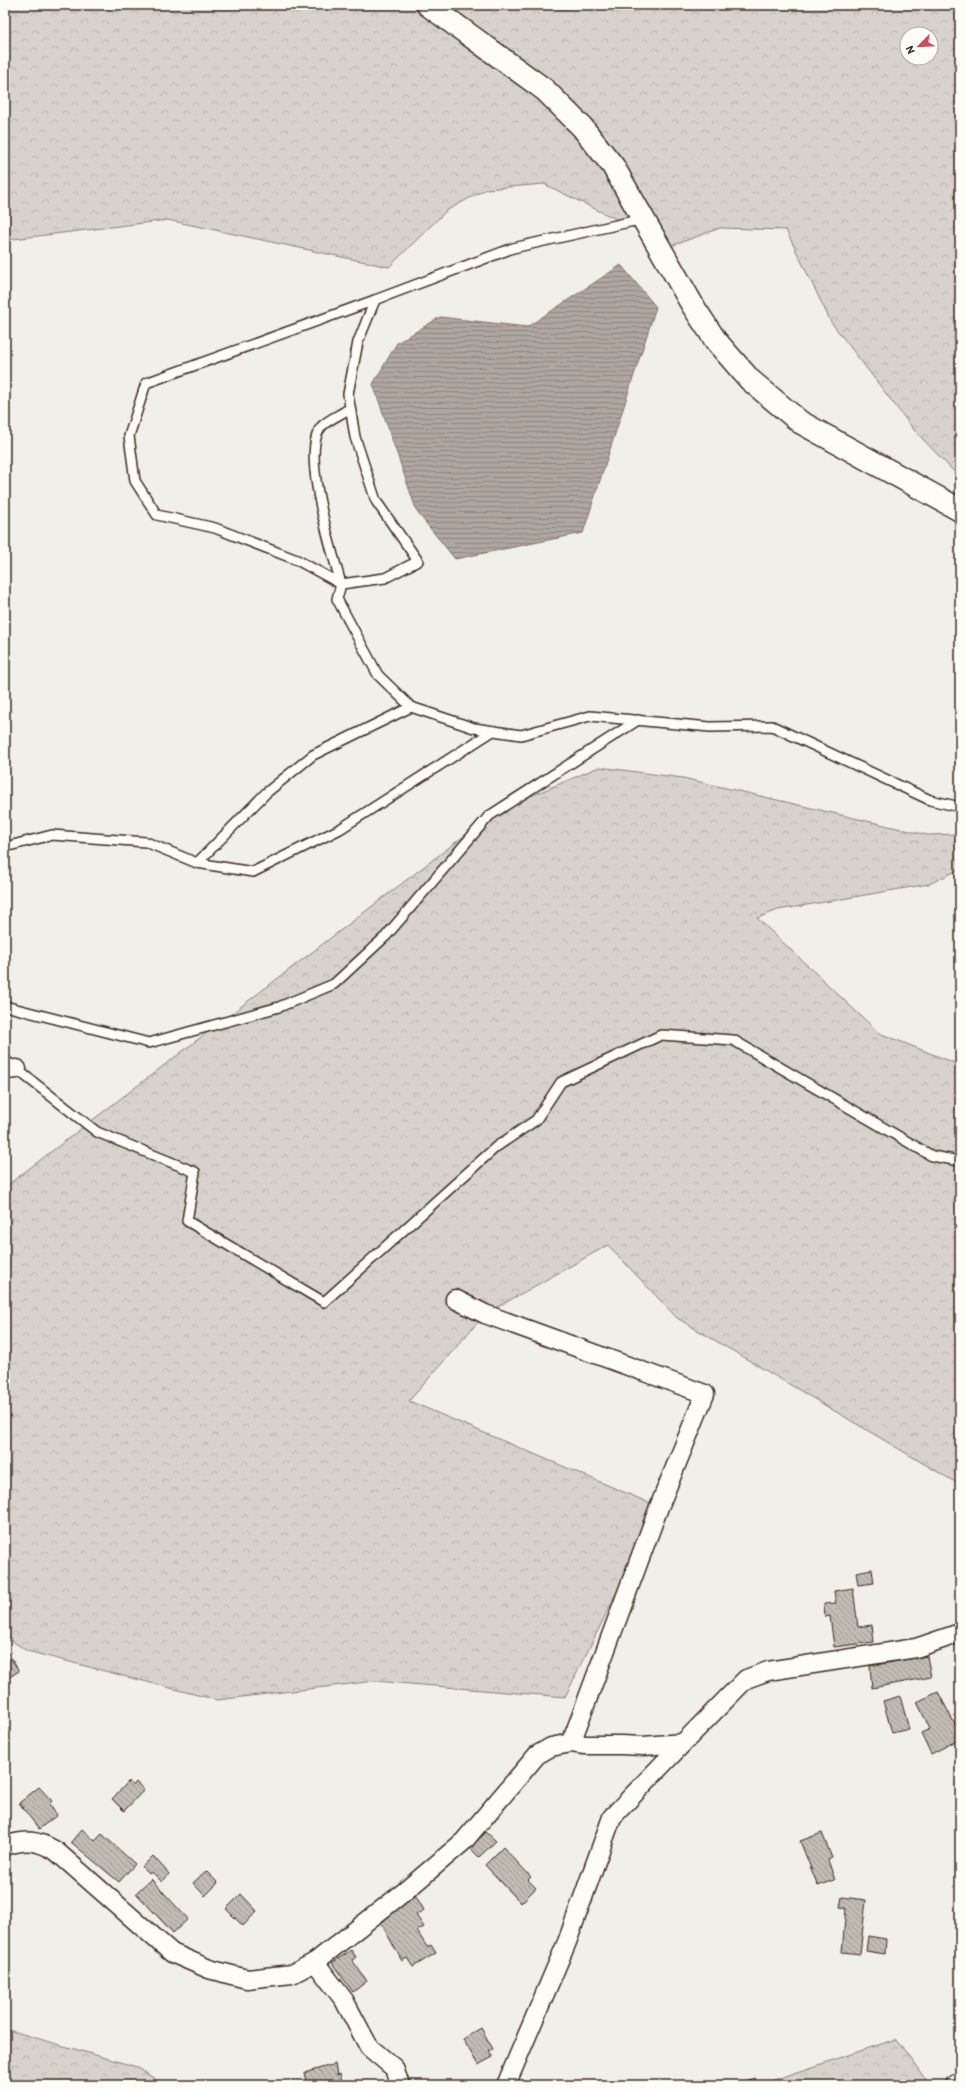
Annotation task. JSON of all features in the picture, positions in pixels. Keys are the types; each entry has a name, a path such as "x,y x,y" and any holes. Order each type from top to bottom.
{"street":[{"path":"428,5 545,90 582,127 613,166 645,219 693,306 716,341 750,380 800,422 960,510"},
{"path":"455,1299 485,1314 705,1394 660,1507 571,1743"},
{"path":"506,2085 567,1942 612,1817 746,1679 768,1671 916,1648 960,1633"},
{"path":"5,1846 21,1841 41,1843 56,1851 172,1953 210,1969 247,1979 292,1974 315,1962 404,1892 464,1841 537,1755 551,1747 571,1743 584,1745 621,1744 643,1746 683,1743"},
{"path":"315,1962 344,2000 370,2047 394,2068 400,2085"},
{"path":"954,2085 960,2082"}],"lane":[{"path":"375,300 358,342 348,394 350,408 356,437 376,501 418,561 385,578 341,584 297,560 215,528 157,515 135,481 129,436 146,383 513,248 645,219"},
{"path":"350,408 322,426 314,438 317,493 341,584 337,599 378,675 411,708 474,728 521,734 590,716 710,727 772,726 930,800 960,807"},
{"path":"197,864 266,793 313,755 411,708"},
{"path":"5,1006 149,1043 278,1007 334,984 386,936 489,816 638,720"},
{"path":"5,847 52,835 146,842 197,864 253,872 340,828 493,731"},
{"path":"9,1067 97,1132 195,1172 187,1221 324,1302 496,1147 536,1120 562,1082 661,1034 733,1040 932,1156 960,1161"}],"green space":[{"path":"5,5 960,5 960,478 914,430 831,322 786,230 720,228 671,246 544,184 486,189 446,211 389,267 168,220 5,240"},
{"path":"599,767 683,778 927,835 960,834 960,869 929,884 778,910 757,918 879,1033 960,1065 960,1485 677,1318 608,1245 485,1314 409,1401 659,1507 565,1697 375,1681 217,1700 27,1651 5,1636 5,1187 498,810"},
{"path":"5,2029 137,2067 164,2085 5,2085"},
{"path":"896,2039 930,2085 759,2085"}],"shaded area":[{"path":"621,265 656,307 583,533 455,559 417,512 373,384 397,343 440,317 527,327"}],"building":[{"path":"872,1569 874,1583 858,1585 856,1572"},
{"path":"853,1588 858,1627 872,1625 874,1642 834,1647 830,1616 825,1617 824,1604 836,1603 834,1591"},
{"path":"5,1649 19,1671 5,1680"},
{"path":"927,1656 931,1677 872,1688 870,1666"},
{"path":"938,1692 960,1734 960,1739 931,1754 921,1733 930,1729 917,1702"},
{"path":"900,1696 909,1729 892,1733 883,1701"},
{"path":"129,1781 133,1786 136,1782 144,1790 124,1811 112,1799"},
{"path":"39,1787 52,1801 49,1804 57,1815 39,1829 19,1803"},
{"path":"82,1829 95,1841 102,1834 135,1864 119,1882 71,1842"},
{"path":"486,1832 496,1841 479,1857 470,1848"},
{"path":"822,1833 832,1858 828,1860 835,1880 818,1886 800,1841"},
{"path":"503,1847 531,1877 528,1880 536,1888 521,1903 485,1865"},
{"path":"153,1856 169,1874 162,1882 152,1872 149,1874 142,1867"},
{"path":"206,1871 218,1883 205,1896 193,1883"},
{"path":"151,1879 188,1919 173,1933 136,1893"},
{"path":"414,1893 424,1910 416,1915 424,1927 417,1931 427,1947 431,1945 436,1953 413,1967 407,1958 402,1961 381,1923"},
{"path":"241,1894 257,1911 243,1926 226,1909"},
{"path":"842,1897 866,1900 860,1954 842,1952 846,1908 840,1907"},
{"path":"868,1936 886,1939 885,1954 866,1951"},
{"path":"351,1950 356,1957 352,1960 367,1981 353,1992 332,1963"},
{"path":"481,2028 493,2049 489,2051 493,2057 478,2065 463,2039"},
{"path":"335,2064 337,2075 340,2074 343,2085 307,2085 304,2073"},
{"path":"755,2078 757,2085 730,2085"}]}
